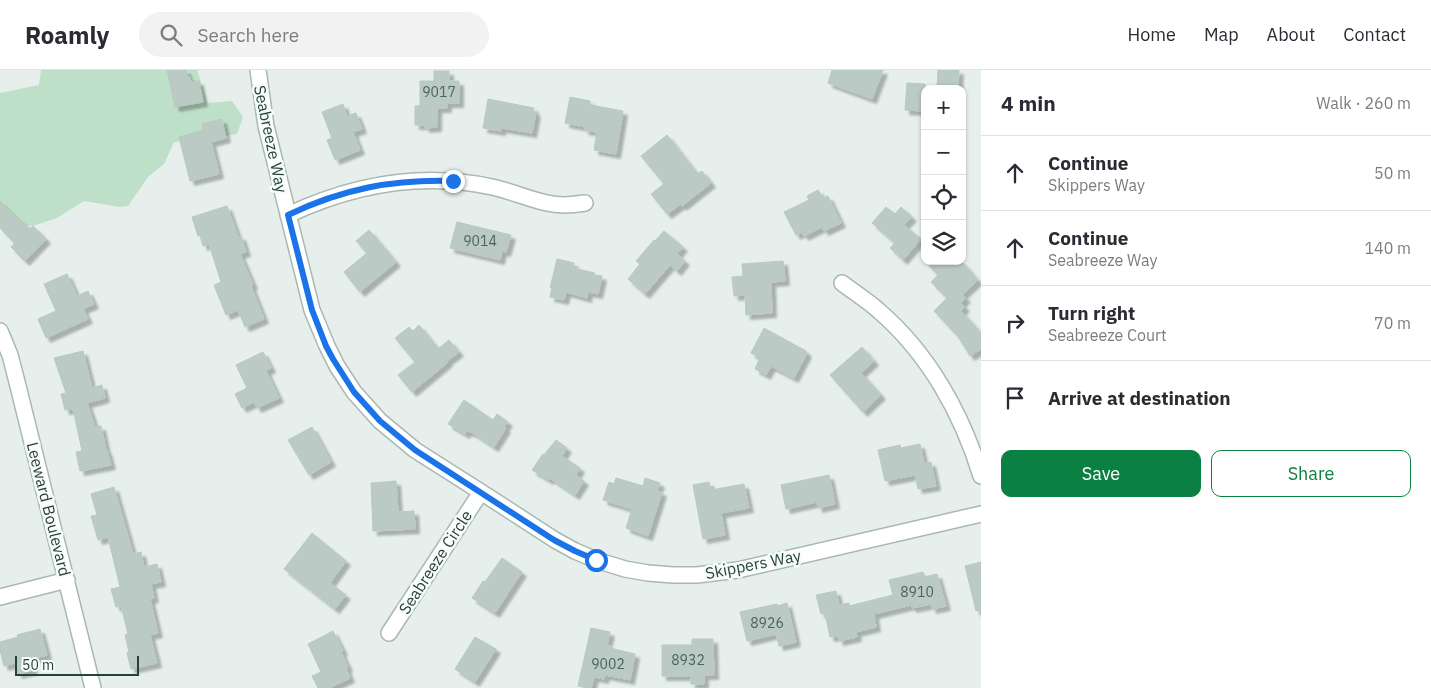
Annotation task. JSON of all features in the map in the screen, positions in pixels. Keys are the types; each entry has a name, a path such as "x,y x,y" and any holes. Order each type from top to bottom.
{"street":[{"name":"Seabreeze Way","path":"258,70 266,126 312,310 326,346 345,379 391,431 415,450 480,492"},
{"path":"288,215 316,202 346,192 384,184 415,181 453,181 477,184 515,192 547,203 562,205 585,203"},
{"path":"842,284 879,311 895,327 934,374 960,420 981,476"},
{"name":"Leeward Boulevard","path":"0,331 14,370 93,688"},
{"name":"Skippers Way","path":"480,492 554,540 582,554 618,567 648,573 673,575 697,575 738,570 981,514"},
{"name":"Seabreeze Circle","path":"389,633 480,492"},
{"path":"0,597 66,580"}],"green space":[{"path":"41,70 197,70 208,103 232,101 243,117 237,134 174,142 164,164 148,177 128,206 120,207 84,201 57,218 33,226 0,224 0,93 39,85"}],"building":[{"path":"167,70 186,70 191,82 199,81 203,102 175,107"},
{"path":"832,70 883,70 872,99 828,83"},
{"path":"938,70 959,70 958,85 937,85"},
{"path":"434,71 449,71 449,81 459,81 459,103 447,103 447,108 437,108 437,127 425,128 425,125 415,125 415,106 420,106 420,81 434,81"},
{"path":"907,83 925,84 921,85 921,111 905,110"},
{"path":"570,97 590,101 590,105 623,111 616,154 594,150 597,132 584,130 585,127 565,123"},
{"path":"488,99 534,108 533,112 536,112 532,133 502,128 501,131 483,128"},
{"path":"343,104 347,116 356,113 362,129 353,132 360,150 335,160 327,140 332,138 322,112"},
{"path":"222,119 226,138 211,142 219,174 190,181 179,137 203,130 202,124"},
{"path":"667,135 697,174 702,171 711,183 682,206 681,204 667,214 651,194 664,184 641,156"},
{"path":"818,190 823,198 828,196 841,223 824,231 822,227 804,236 802,232 796,235 784,212 809,200 807,196"},
{"path":"0,201 24,225 25,223 30,229 33,226 46,239 25,261 11,247 15,243 0,228"},
{"path":"227,206 238,237 241,236 246,252 240,254 264,319 245,327 238,310 226,315 214,285 221,282 209,244 203,246 192,217"},
{"path":"886,207 895,214 901,207 912,217 904,225 921,239 903,260 890,248 895,243 872,223"},
{"path":"457,222 511,235 506,252 502,251 500,260 450,248"},
{"path":"369,230 396,262 360,292 344,272 367,253 356,241"},
{"path":"664,231 683,247 677,254 685,261 677,271 670,265 645,294 628,279 640,264 636,261"},
{"path":"557,259 574,263 573,268 602,276 598,294 588,292 587,298 566,292 564,300 550,297 552,288 550,288"},
{"path":"783,261 785,281 771,282 772,313 746,315 745,295 734,296 732,277 743,276 742,264"},
{"path":"929,265 965,265 978,280 962,295 966,298 961,303 965,307 961,311 981,333 981,349 970,356 957,335 934,311 947,298 931,282 938,275"},
{"path":"67,274 77,296 88,291 94,304 83,309 88,319 46,338 38,319 56,311 44,284"},
{"path":"419,325 438,349 449,340 459,352 412,392 398,375 415,362 395,338 409,327 413,331"},
{"path":"764,328 806,351 807,353 794,378 771,366 766,375 755,369 760,358 751,353"},
{"path":"862,347 874,361 861,373 881,395 863,412 830,375"},
{"path":"83,351 92,388 102,385 105,398 87,403 95,427 101,426 111,465 80,471 76,452 82,451 73,409 65,410 61,394 66,393 54,358"},
{"path":"263,352 271,368 266,371 279,398 257,408 254,402 242,408 235,394 247,388 236,365"},
{"path":"464,400 493,420 497,414 508,422 494,447 473,433 467,431 465,434 448,424"},
{"path":"312,427 331,462 309,475 288,440"},
{"path":"556,440 567,448 562,456 580,468 576,475 584,481 575,495 550,478 549,480 532,470"},
{"path":"920,444 924,463 931,462 936,486 918,489 915,475 885,481 878,450 900,445 901,448"},
{"path":"829,475 835,504 818,508 817,502 786,509 781,485"},
{"path":"616,478 643,486 645,478 660,483 657,491 662,492 648,536 626,528 632,509 603,500 609,482 614,484"},
{"path":"396,481 398,512 414,511 415,529 373,531 371,483"},
{"path":"709,482 711,490 744,484 749,508 721,513 725,535 703,539 693,485"},
{"path":"114,487 133,554 141,552 144,567 157,564 161,582 151,584 154,598 150,599 158,633 150,635 157,663 131,669 125,635 128,634 121,606 116,607 111,589 120,587 108,537 98,540 91,516 97,515 91,494"},
{"path":"312,533 346,561 330,583 346,595 335,609 284,569"},
{"path":"502,558 522,572 495,613 472,598"},
{"path":"981,562 981,610 976,611 965,566"},
{"path":"923,572 925,577 937,574 946,606 932,609 931,604 912,608 911,605 874,614 876,627 856,632 857,637 839,641 838,636 830,637 825,613 821,614 816,595 836,591 839,605 849,603 849,606 893,595 889,580"},
{"path":"787,603 796,642 779,646 776,634 747,641 740,612"},
{"path":"591,628 610,632 607,645 611,646 610,648 635,654 630,680 605,675 604,679 594,677 591,688 578,686"},
{"path":"40,629 47,655 31,659 33,670 18,674 15,663 4,666 0,642"},
{"path":"333,631 343,651 341,652 348,667 346,668 350,678 329,688 318,688 312,676 321,672 308,644"},
{"path":"475,637 496,649 475,682 455,669"},
{"path":"692,639 713,639 714,675 704,675 704,684 691,684 691,676 662,676 662,645 692,645"}],"route":[{"path":"453,181 430,180 376,185 316,202 288,215 312,310 326,346 345,379 354,392 391,431 415,450 554,540 596,560"}]}
